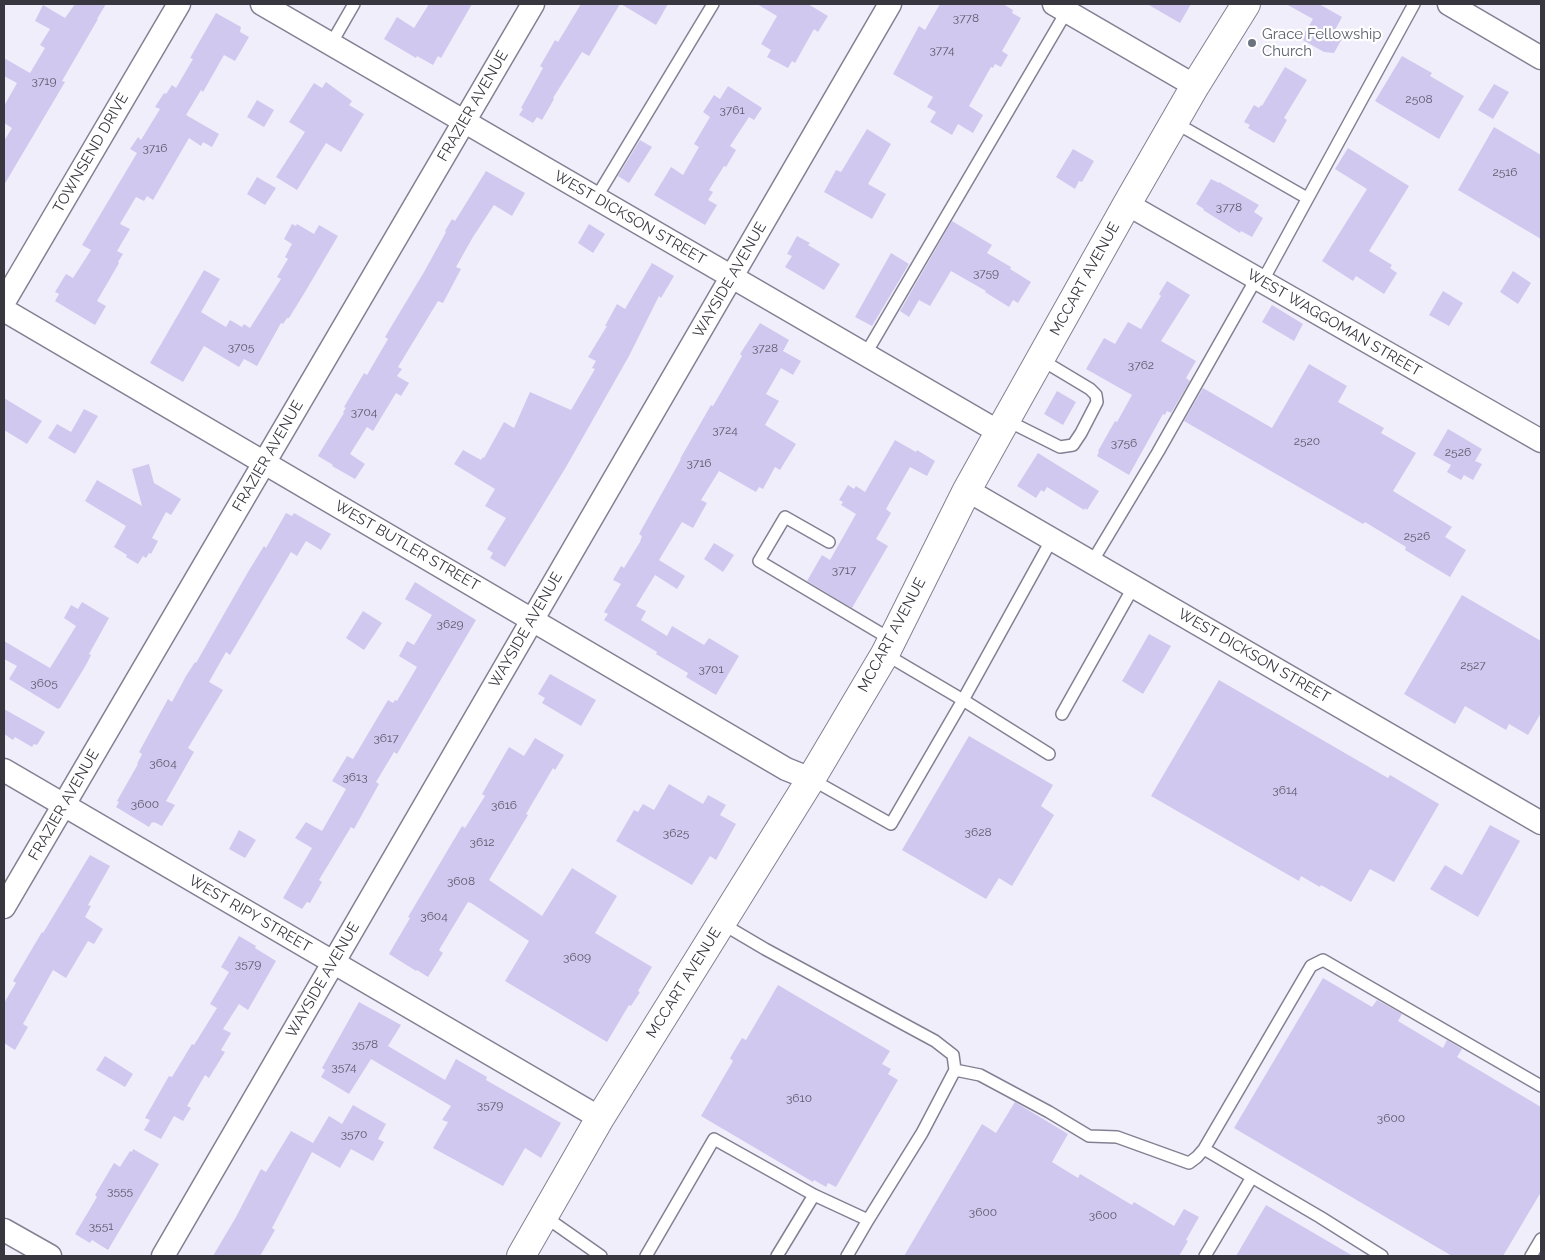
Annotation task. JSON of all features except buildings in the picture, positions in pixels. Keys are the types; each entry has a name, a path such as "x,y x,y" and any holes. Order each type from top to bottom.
{"main road":[{"name":"MCCART AVENUE","path":"521,1256 600,1118 811,779 888,647 967,490 1002,426 1174,122 1246,4"}],"street":[{"name":"TOWNSEND DRIVE","path":"4,302 179,4"},
{"name":"WEST DICKSON STREET","path":"262,4 865,355 1002,426"},
{"name":"FRAZIER AVENUE","path":"4,907 533,4"},
{"name":"WAYSIDE AVENUE","path":"163,1256 890,4"},
{"path":"1449,4 1541,58"},
{"path":"1064,6 1195,86"},
{"name":"WEST WAGGOMAN STREET","path":"1127,204 1541,442"},
{"name":"WEST BUTLER STREET","path":"4,310 786,769 811,779"},
{"name":"WEST DICKSON STREET","path":"967,490 1541,823"},
{"name":"WEST RIPY STREET","path":"4,770 600,1118"},
{"path":"4,1230 50,1256"}],"lane":[{"path":"332,44 354,4"},
{"path":"596,198 713,4"},
{"path":"1092,562 1307,198 1414,4"},
{"path":"865,355 1064,6"},
{"path":"1174,122 1307,198"},
{"path":"1002,426 1060,447 1073,446 1081,433 1097,402 1096,395 1090,389 1040,359"},
{"path":"829,542 785,517 759,561 888,647 963,700 1049,754"},
{"path":"811,779 891,824 963,700 1052,539"},
{"path":"1062,714 1134,586"},
{"path":"721,923 935,1042 953,1055 955,1070 922,1133 847,1256"},
{"path":"955,1070 980,1075 1089,1136 1116,1137 1189,1163 1204,1149 1311,966 1323,960 1541,1086"},
{"path":"646,1256 714,1140 814,1195 868,1220"},
{"path":"1204,1149 1382,1256"},
{"path":"1205,1256 1252,1177"},
{"path":"777,1256 814,1195"},
{"path":"544,1216 601,1256"},
{"path":"1531,1256 1541,1239"}],"place":[{"name":"Grace Fellowship Church","path":"1252,43"}]}
